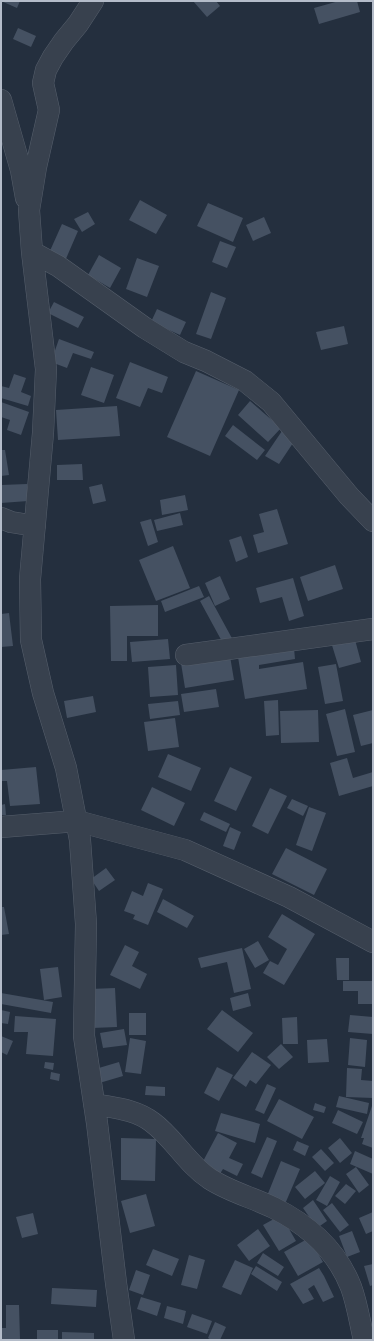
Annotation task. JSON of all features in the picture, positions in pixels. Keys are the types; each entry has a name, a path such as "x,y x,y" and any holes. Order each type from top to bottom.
{"street":[{"path":"29,210 36,167 49,110 43,83 46,70 56,51 94,1"},
{"path":"2,110 21,170 29,210 32,252 46,369 43,433 30,579 31,640 43,693 66,768 80,840 86,924 84,1036 124,1340"},
{"path":"32,252 58,266 145,328 184,352 206,361 245,381 271,402 373,521"},
{"path":"1,518 12,522 35,526"},
{"path":"186,655 373,629"},
{"path":"1,827 77,821 185,850 289,896 373,942"},
{"path":"94,1104 130,1110 152,1122 175,1144 191,1163 211,1180 275,1208 304,1226 333,1253 351,1287 364,1340"}],"building":[{"path":"1,1 20,1 17,8"},
{"path":"193,1 216,1 220,6 207,17"},
{"path":"339,1 357,1 360,12 319,24 314,8"},
{"path":"18,28 36,36 31,47 13,39"},
{"path":"140,200 167,215 156,234 129,220"},
{"path":"208,203 243,218 233,242 197,226"},
{"path":"88,212 95,224 82,232 74,219"},
{"path":"264,217 271,233 253,241 246,225"},
{"path":"62,224 78,231 65,261 49,253"},
{"path":"220,241 236,247 227,268 212,262"},
{"path":"99,255 121,268 110,288 88,275"},
{"path":"137,258 159,266 147,297 126,289"},
{"path":"211,292 226,298 211,339 196,334"},
{"path":"54,302 84,317 78,328 48,313"},
{"path":"157,309 186,322 180,335 151,322"},
{"path":"344,326 348,344 321,350 316,332"},
{"path":"59,339 94,352 91,359 73,353 67,368 51,362"},
{"path":"130,362 168,377 162,393 148,388 140,407 116,398"},
{"path":"91,367 114,375 104,403 81,395"},
{"path":"196,371 239,390 210,456 167,437"},
{"path":"14,374 26,378 21,392 31,396 28,406 1,398 1,386 9,388"},
{"path":"250,401 281,428 268,442 238,415"},
{"path":"1,402 29,412 21,435 7,430 10,420 1,417"},
{"path":"117,406 120,436 58,440 56,410"},
{"path":"233,425 265,450 257,460 225,436"},
{"path":"282,431 295,440 279,464 265,456"},
{"path":"1,450 5,450 9,475 1,476"},
{"path":"82,464 83,480 57,480 57,465"},
{"path":"27,484 28,501 1,503 1,485"},
{"path":"102,484 106,501 93,504 89,487"},
{"path":"185,495 188,510 162,515 160,500"},
{"path":"277,509 288,544 258,553 253,535 264,532 259,514"},
{"path":"180,513 183,525 157,531 154,520"},
{"path":"151,519 158,542 148,546 140,522"},
{"path":"241,536 248,557 236,562 229,540"},
{"path":"173,546 190,588 156,601 139,560"},
{"path":"335,565 343,589 308,601 300,577"},
{"path":"220,576 230,599 215,606 205,583"},
{"path":"293,578 304,616 289,621 282,597 260,603 256,588"},
{"path":"199,586 204,597 165,612 161,601"},
{"path":"209,596 234,642 225,647 200,601"},
{"path":"158,605 158,636 127,636 127,661 111,661 110,606"},
{"path":"9,613 13,646 1,647 1,614"},
{"path":"354,636 361,662 339,668 331,642"},
{"path":"168,639 170,659 132,662 130,642"},
{"path":"294,648 295,659 259,665 259,669 303,662 307,689 245,699 238,657"},
{"path":"229,650 234,680 185,688 180,657"},
{"path":"336,664 343,701 325,704 318,667"},
{"path":"176,665 178,695 150,697 148,667"},
{"path":"216,689 219,707 184,712 181,694"},
{"path":"93,696 96,712 67,718 64,701"},
{"path":"278,700 279,735 266,736 264,701"},
{"path":"178,701 180,715 150,719 148,704"},
{"path":"345,709 355,752 337,756 326,714"},
{"path":"318,710 319,742 281,743 280,711"},
{"path":"373,710 373,743 361,746 353,715"},
{"path":"175,718 179,747 148,751 144,722"},
{"path":"168,754 201,768 191,791 158,777"},
{"path":"347,758 353,778 373,772 373,786 339,796 330,763"},
{"path":"36,767 40,804 10,806 7,781 1,781 1,770"},
{"path":"230,767 252,777 236,811 214,801"},
{"path":"152,787 185,803 174,826 141,810"},
{"path":"270,788 287,796 268,834 252,826"},
{"path":"292,799 308,806 303,816 287,808"},
{"path":"5,804 6,815 1,815 1,805"},
{"path":"309,807 326,813 312,851 296,845"},
{"path":"204,812 230,824 226,832 200,820"},
{"path":"230,827 241,832 234,850 223,846"},
{"path":"286,848 327,869 314,895 272,874"},
{"path":"106,868 115,880 99,891 91,879"},
{"path":"148,883 163,889 148,925 133,919 135,915 124,911 132,891 143,896"},
{"path":"163,899 194,916 187,928 157,912"},
{"path":"1,907 4,907 9,934 1,935"},
{"path":"282,914 315,934 284,985 263,973 270,961 278,965 287,949 268,937"},
{"path":"258,941 269,960 255,968 244,949"},
{"path":"125,945 139,952 132,966 147,974 140,989 110,975"},
{"path":"242,948 251,989 234,993 227,962 201,968 198,958"},
{"path":"336,958 349,958 349,980 337,980"},
{"path":"58,967 62,997 44,1000 40,969"},
{"path":"343,981 373,981 373,1004 358,1004 358,991 343,991"},
{"path":"115,988 117,1027 92,1028 90,989"},
{"path":"1,993 53,1002 51,1013 1,1004"},
{"path":"248,993 251,1006 233,1011 230,998"},
{"path":"1,1010 10,1012 8,1024 1,1023"},
{"path":"222,1010 253,1033 238,1052 207,1029"},
{"path":"129,1013 146,1013 146,1035 129,1035"},
{"path":"350,1015 373,1017 373,1034 348,1032"},
{"path":"15,1016 56,1019 53,1056 26,1054 28,1032 14,1032"},
{"path":"297,1017 298,1044 283,1044 282,1018"},
{"path":"124,1029 127,1045 103,1048 100,1033"},
{"path":"1,1036 13,1041 7,1055 1,1052"},
{"path":"130,1038 146,1041 141,1074 125,1072"},
{"path":"350,1038 367,1040 365,1067 348,1065"},
{"path":"327,1039 329,1062 308,1063 307,1040"},
{"path":"281,1044 293,1057 279,1069 267,1057"},
{"path":"252,1052 271,1065 256,1084 250,1080 246,1087 233,1078"},
{"path":"45,1062 54,1063 53,1070 44,1068"},
{"path":"119,1062 123,1076 96,1084 92,1070"},
{"path":"217,1067 233,1075 219,1101 204,1093"},
{"path":"347,1068 362,1069 361,1080 373,1081 373,1098 346,1097"},
{"path":"51,1072 60,1074 59,1081 50,1079"},
{"path":"267,1084 276,1088 264,1114 255,1110"},
{"path":"146,1086 165,1087 165,1096 145,1095"},
{"path":"339,1096 369,1103 367,1114 336,1107"},
{"path":"279,1099 314,1117 302,1139 267,1121"},
{"path":"315,1103 326,1107 324,1113 313,1110"},
{"path":"373,1103 373,1148 362,1144 364,1138 361,1138"},
{"path":"338,1110 363,1122 357,1134 332,1123"},
{"path":"221,1113 260,1124 255,1143 215,1131"},
{"path":"218,1133 237,1143 229,1158 243,1164 237,1176 223,1169 218,1177 200,1167"},
{"path":"267,1137 277,1141 262,1178 251,1173"},
{"path":"121,1138 156,1139 155,1181 121,1180"},
{"path":"340,1138 352,1153 340,1163 328,1148"},
{"path":"297,1141 309,1146 305,1156 293,1150"},
{"path":"321,1149 334,1163 325,1171 312,1157"},
{"path":"355,1151 373,1159 373,1174 350,1164"},
{"path":"281,1161 300,1169 285,1204 267,1196"},
{"path":"356,1167 369,1185 359,1193 346,1174"},
{"path":"315,1171 325,1183 305,1199 295,1187"},
{"path":"330,1176 340,1182 327,1206 316,1200"},
{"path":"346,1184 356,1191 345,1204 335,1196"},
{"path":"146,1194 155,1226 130,1233 121,1201"},
{"path":"313,1200 327,1221 317,1228 303,1208"},
{"path":"332,1203 349,1225 340,1232 323,1210"},
{"path":"373,1212 373,1231 366,1234 359,1218"},
{"path":"33,1213 38,1234 22,1238 16,1217"},
{"path":"281,1215 296,1241 279,1251 263,1225"},
{"path":"258,1229 270,1246 249,1261 237,1245"},
{"path":"352,1231 360,1252 347,1257 339,1236"},
{"path":"309,1238 323,1262 298,1276 284,1252"},
{"path":"153,1249 179,1259 172,1276 146,1265"},
{"path":"263,1253 284,1267 278,1276 257,1263"},
{"path":"189,1255 205,1260 197,1289 181,1285"},
{"path":"235,1260 253,1268 241,1295 222,1287"},
{"path":"373,1264 373,1285 370,1286 364,1266"},
{"path":"256,1266 282,1282 277,1291 251,1274"},
{"path":"319,1268 334,1297 323,1302 314,1285 308,1289 314,1299 303,1304 290,1284"},
{"path":"136,1270 150,1275 143,1295 129,1290"},
{"path":"52,1288 97,1290 96,1307 51,1304"},
{"path":"141,1297 161,1303 157,1316 137,1309"},
{"path":"6,1305 19,1305 20,1339 1,1339 1,1328 6,1328"},
{"path":"167,1306 186,1311 183,1324 164,1318"},
{"path":"192,1314 212,1321 207,1334 187,1327"},
{"path":"215,1322 226,1327 220,1340 211,1340 208,1338"},
{"path":"37,1330 58,1330 58,1340 37,1340"},
{"path":"62,1332 94,1333 94,1340 62,1340"}]}
